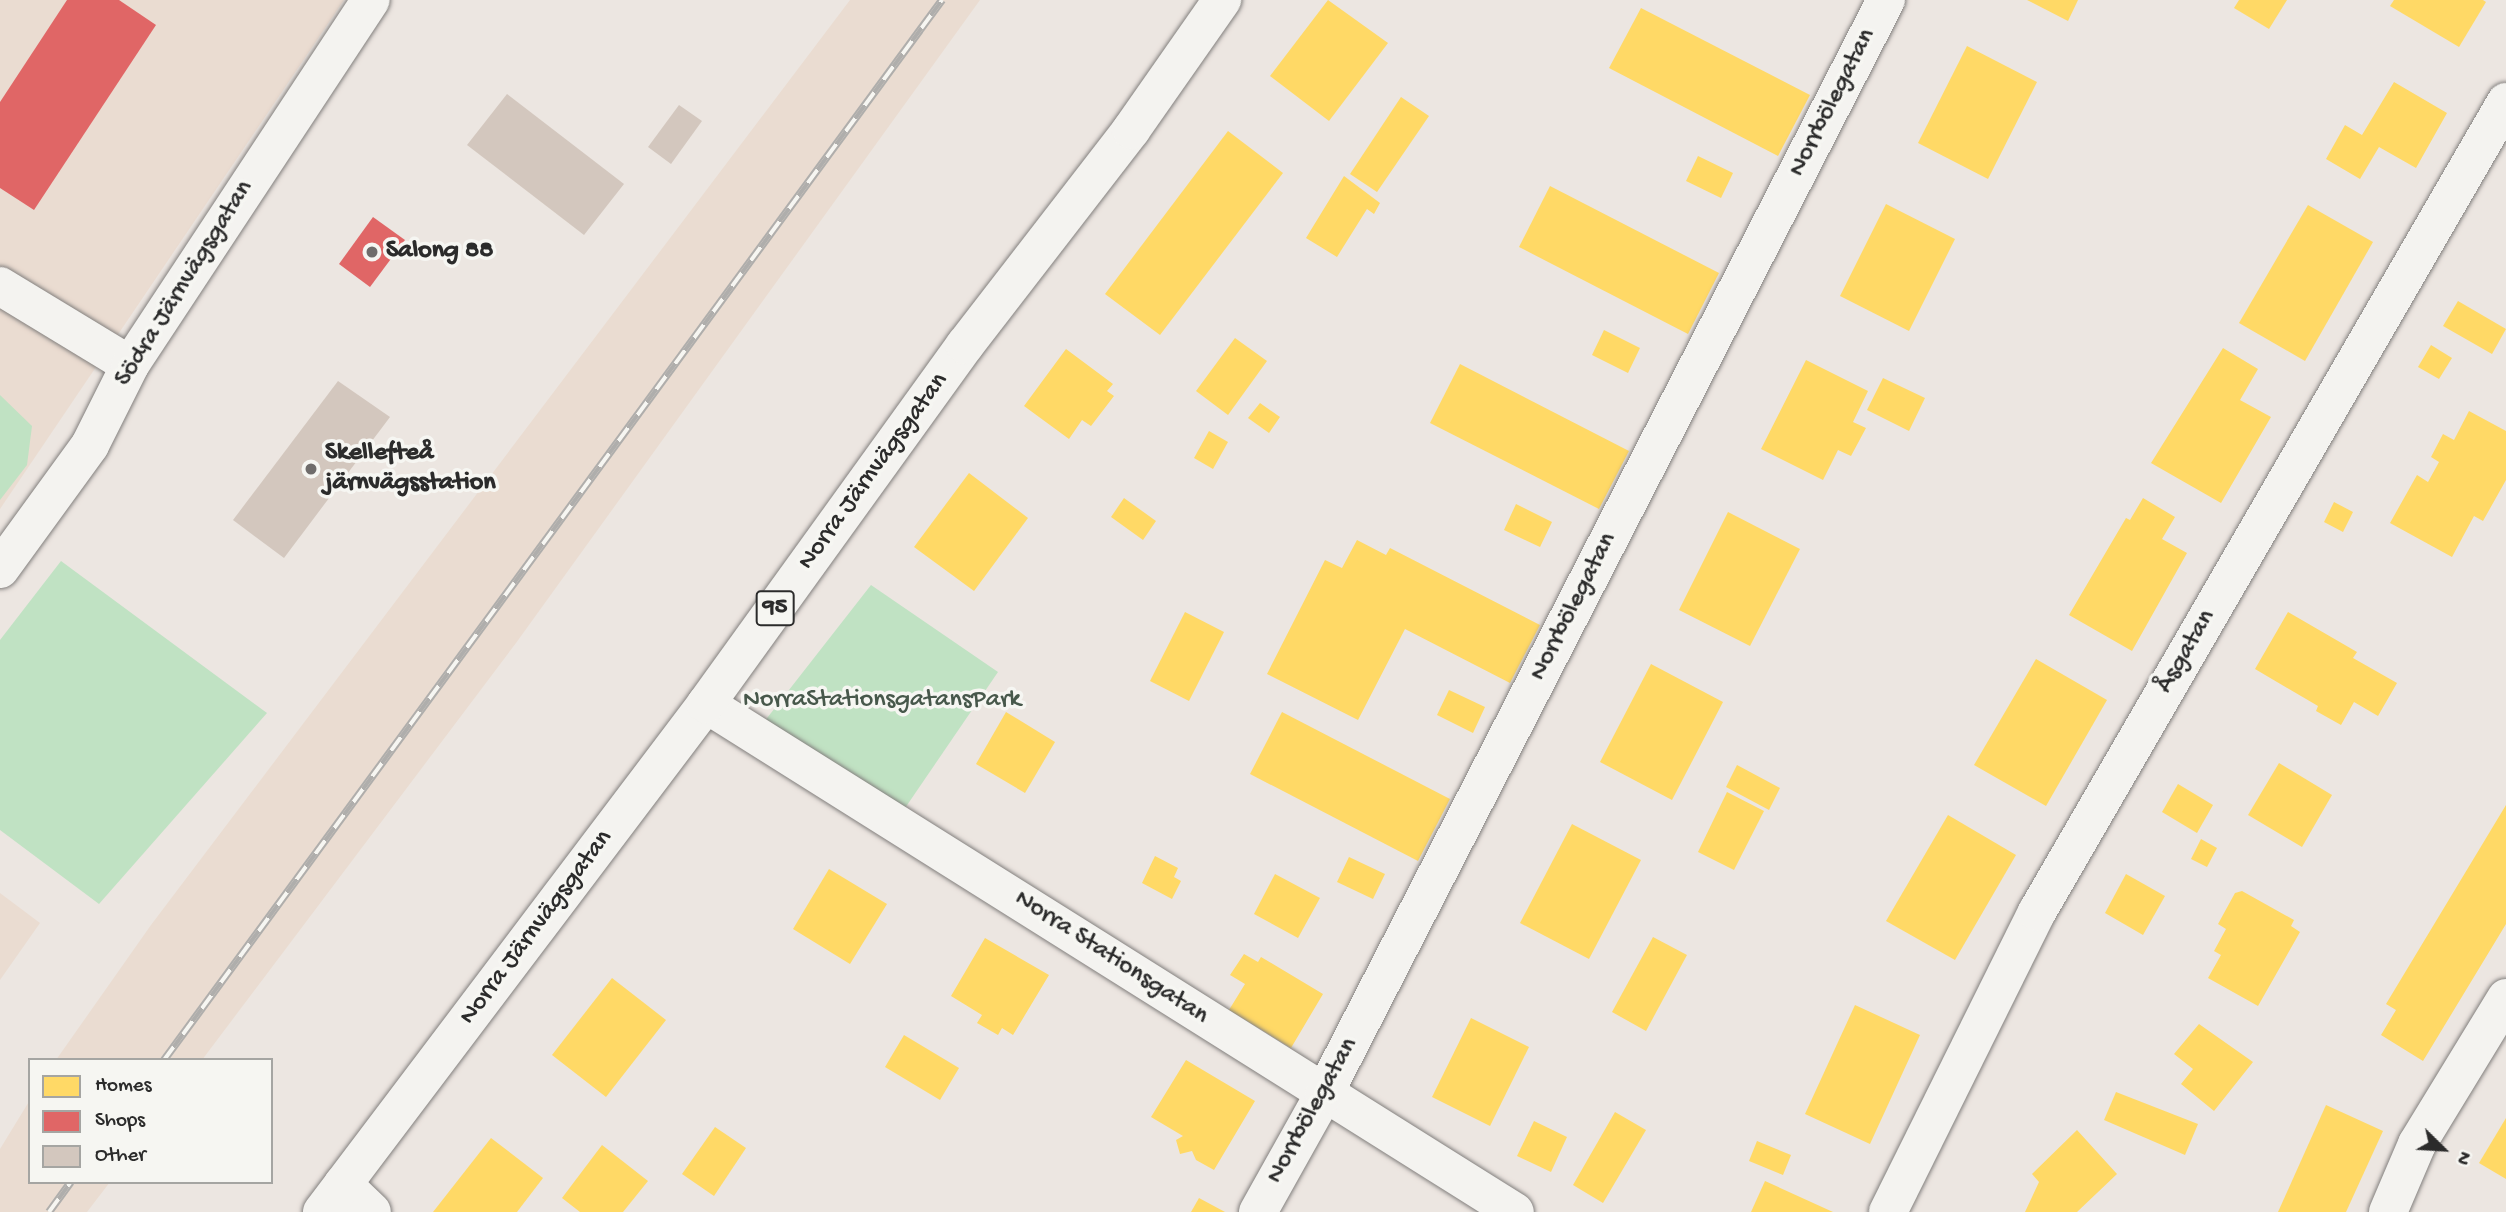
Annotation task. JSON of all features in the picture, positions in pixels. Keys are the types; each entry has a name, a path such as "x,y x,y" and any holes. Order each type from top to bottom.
{"street":[{"name":"Södra Järnvägsgatan","path":"0,569 90,445 130,365 371,0"},
{"name":"Norra Järnvägsgatan","path":"333,1198 706,705 965,345 1131,130 1222,0"},
{"name":"Norrbölegatan","path":"1258,1212 1324,1094 1886,0"},
{"name":"Åsgatan","path":"1888,1212 2037,912 2506,102"},
{"path":"0,286 130,365"},
{"name":"Norra Stationsgatan","path":"706,705 1515,1212"},
{"path":"2388,1212 2417,1144 2506,998"},
{"path":"333,1198 372,1212"}],"shaded area":[{"path":"0,0 344,0 0,509"},
{"path":"850,0 980,0 516,643 204,1058 57,1058 151,925"},
{"path":"0,893 40,923 0,980"},
{"path":"28,1103 28,1184 108,1184 87,1212 0,1212 0,1149"}],"green space":[{"path":"0,395 32,426 27,465 0,500"},
{"path":"61,561 267,713 99,904 0,830 0,640"},
{"name":"NorraStationsgatansPark","path":"871,585 998,672 901,814 760,727"}],"building: Homes":[{"path":"1328,0 1388,43 1329,121 1270,76"},
{"path":"2027,0 2078,0 2068,21"},
{"path":"2239,0 2287,0 2269,29 2234,8"},
{"path":"2394,0 2486,2 2459,47 2390,6"},
{"path":"1641,8 1810,95 1778,156 1609,68"},
{"path":"1967,46 2037,82 1988,179 1918,143"},
{"path":"2394,82 2447,113 2416,168 2379,147 2360,179 2326,159 2345,125 2362,135"},
{"path":"1401,97 1429,116 1377,192 1350,174"},
{"path":"1228,131 1283,173 1160,335 1105,294"},
{"path":"1698,156 1733,173 1721,198 1686,181"},
{"path":"1344,176 1380,203 1374,214 1367,209 1337,257 1306,238"},
{"path":"1550,186 1719,273 1688,334 1519,247"},
{"path":"1886,204 1955,239 1909,331 1840,296"},
{"path":"2308,205 2373,242 2305,361 2239,323"},
{"path":"2458,301 2506,329 2492,354 2443,326"},
{"path":"1604,330 1640,348 1628,373 1592,355"},
{"path":"1235,338 1267,361 1228,415 1196,391"},
{"path":"2431,345 2452,358 2439,379 2418,367"},
{"path":"2223,348 2258,369 2240,400 2271,417 2221,503 2151,463"},
{"path":"1066,349 1113,384 1107,391 1114,396 1091,426 1082,420 1069,439 1024,406"},
{"path":"1806,360 1868,391 1853,422 1866,428 1851,456 1838,450 1823,480 1761,449"},
{"path":"1460,364 1629,451 1599,509 1430,423"},
{"path":"1883,378 1925,398 1909,431 1867,410"},
{"path":"1260,403 1280,417 1269,433 1248,418"},
{"path":"2469,411 2506,431 2506,480 2483,521 2474,516 2452,557 2390,523 2417,475 2428,482 2439,462 2431,457 2443,434 2454,440"},
{"path":"1209,431 1228,442 1213,469 1194,458"},
{"path":"969,473 1028,518 974,591 914,547"},
{"path":"1124,498 1156,521 1143,540 1111,517"},
{"path":"2143,498 2175,517 2162,539 2187,553 2132,651 2069,615 2126,518 2130,520"},
{"path":"2334,502 2353,512 2343,532 2324,522"},
{"path":"1516,504 1552,522 1540,547 1504,530"},
{"path":"1728,512 1800,549 1750,646 1679,610"},
{"path":"1357,540 1386,555 1390,548 1540,625 1510,683 1405,629 1358,720 1267,674 1325,560 1342,568"},
{"path":"1185,612 1224,632 1189,701 1150,681"},
{"path":"2288,612 2357,652 2353,658 2397,683 2378,716 2354,702 2341,725 2316,711 2318,706 2255,669"},
{"path":"2036,659 2107,700 2046,806 1974,765"},
{"path":"1651,664 1723,702 1672,800 1600,762"},
{"path":"1449,690 1485,707 1473,733 1437,715"},
{"path":"1006,712 1055,742 1025,793 976,764"},
{"path":"1282,712 1450,799 1418,861 1250,774"},
{"path":"2279,763 2332,795 2302,847 2248,815"},
{"path":"1737,765 1780,788 1769,810 1726,787"},
{"path":"2178,784 2213,805 2197,833 2162,812"},
{"path":"1727,792 1764,811 1734,870 1698,852"},
{"path":"2506,805 2506,924 2423,1061 2381,1035 2396,1010 2386,1004"},
{"path":"1948,815 2016,855 1955,960 1886,921"},
{"path":"1572,824 1641,860 1589,959 1520,923"},
{"path":"2201,839 2217,848 2207,867 2191,859"},
{"path":"1155,856 1178,868 1174,877 1181,881 1172,899 1142,883"},
{"path":"1349,857 1385,874 1373,899 1337,882"},
{"path":"829,869 887,904 850,964 793,929"},
{"path":"1275,874 1320,898 1298,938 1254,914"},
{"path":"2126,874 2165,896 2143,935 2105,913"},
{"path":"2242,891 2294,920 2291,926 2300,932 2258,1006 2208,978 2221,955 2214,951 2226,929 2218,924 2235,893"},
{"path":"1653,937 1687,955 1646,1031 1612,1012"},
{"path":"985,938 1049,975 1013,1035 1002,1028 998,1035 977,1023 982,1015 951,996"},
{"path":"1244,954 1258,962 1261,957 1323,994 1291,1048 1229,1010 1245,984 1230,975"},
{"path":"612,978 666,1020 606,1097 552,1055"},
{"path":"1855,1005 1920,1035 1870,1144 1805,1114"},
{"path":"1471,1018 1529,1047 1490,1126 1432,1097"},
{"path":"2199,1024 2253,1062 2214,1111 2181,1084 2193,1069 2174,1054"},
{"path":"904,1035 959,1068 940,1100 885,1067"},
{"path":"1186,1060 1255,1101 1214,1170 1196,1160 1192,1151 1180,1154 1176,1140 1183,1136 1151,1117"},
{"path":"2116,1092 2198,1124 2185,1155 2104,1120"},
{"path":"2326,1105 2383,1131 2346,1212 2278,1212"},
{"path":"1615,1112 1646,1130 1603,1203 1573,1185"},
{"path":"2506,1118 2506,1179 2479,1163"},
{"path":"1534,1121 1567,1137 1551,1172 1517,1156"},
{"path":"715,1127 746,1148 714,1196 682,1174"},
{"path":"2077,1130 2117,1174 2077,1212 2025,1212 2039,1182 2032,1174"},
{"path":"491,1138 543,1178 517,1212 433,1212"},
{"path":"1757,1141 1791,1155 1783,1175 1749,1161"},
{"path":"602,1145 648,1181 623,1212 580,1212 562,1198"},
{"path":"1765,1181 1833,1212 1751,1212"},
{"path":"1199,1198 1225,1212 1191,1212"}],"building: Shops":[{"path":"67,0 119,0 156,25 34,210 0,188 0,102"},
{"name":"Salong 88","path":"373,217 405,240 370,287 339,264"}],"building: Other":[{"path":"507,94 624,184 584,235 467,145"},
{"path":"679,105 702,121 671,164 648,147"},
{"name":"Skellefteå järnvägsstation","path":"338,381 390,417 284,558 233,520"}],"railway":[{"path":"165,1058 942,0"},
{"path":"49,1212 70,1184"}],"place":[{"name":"Salong 88","path":"372,252"},
{"name":"Skellefteå järnvägsstation","path":"311,469"}]}
